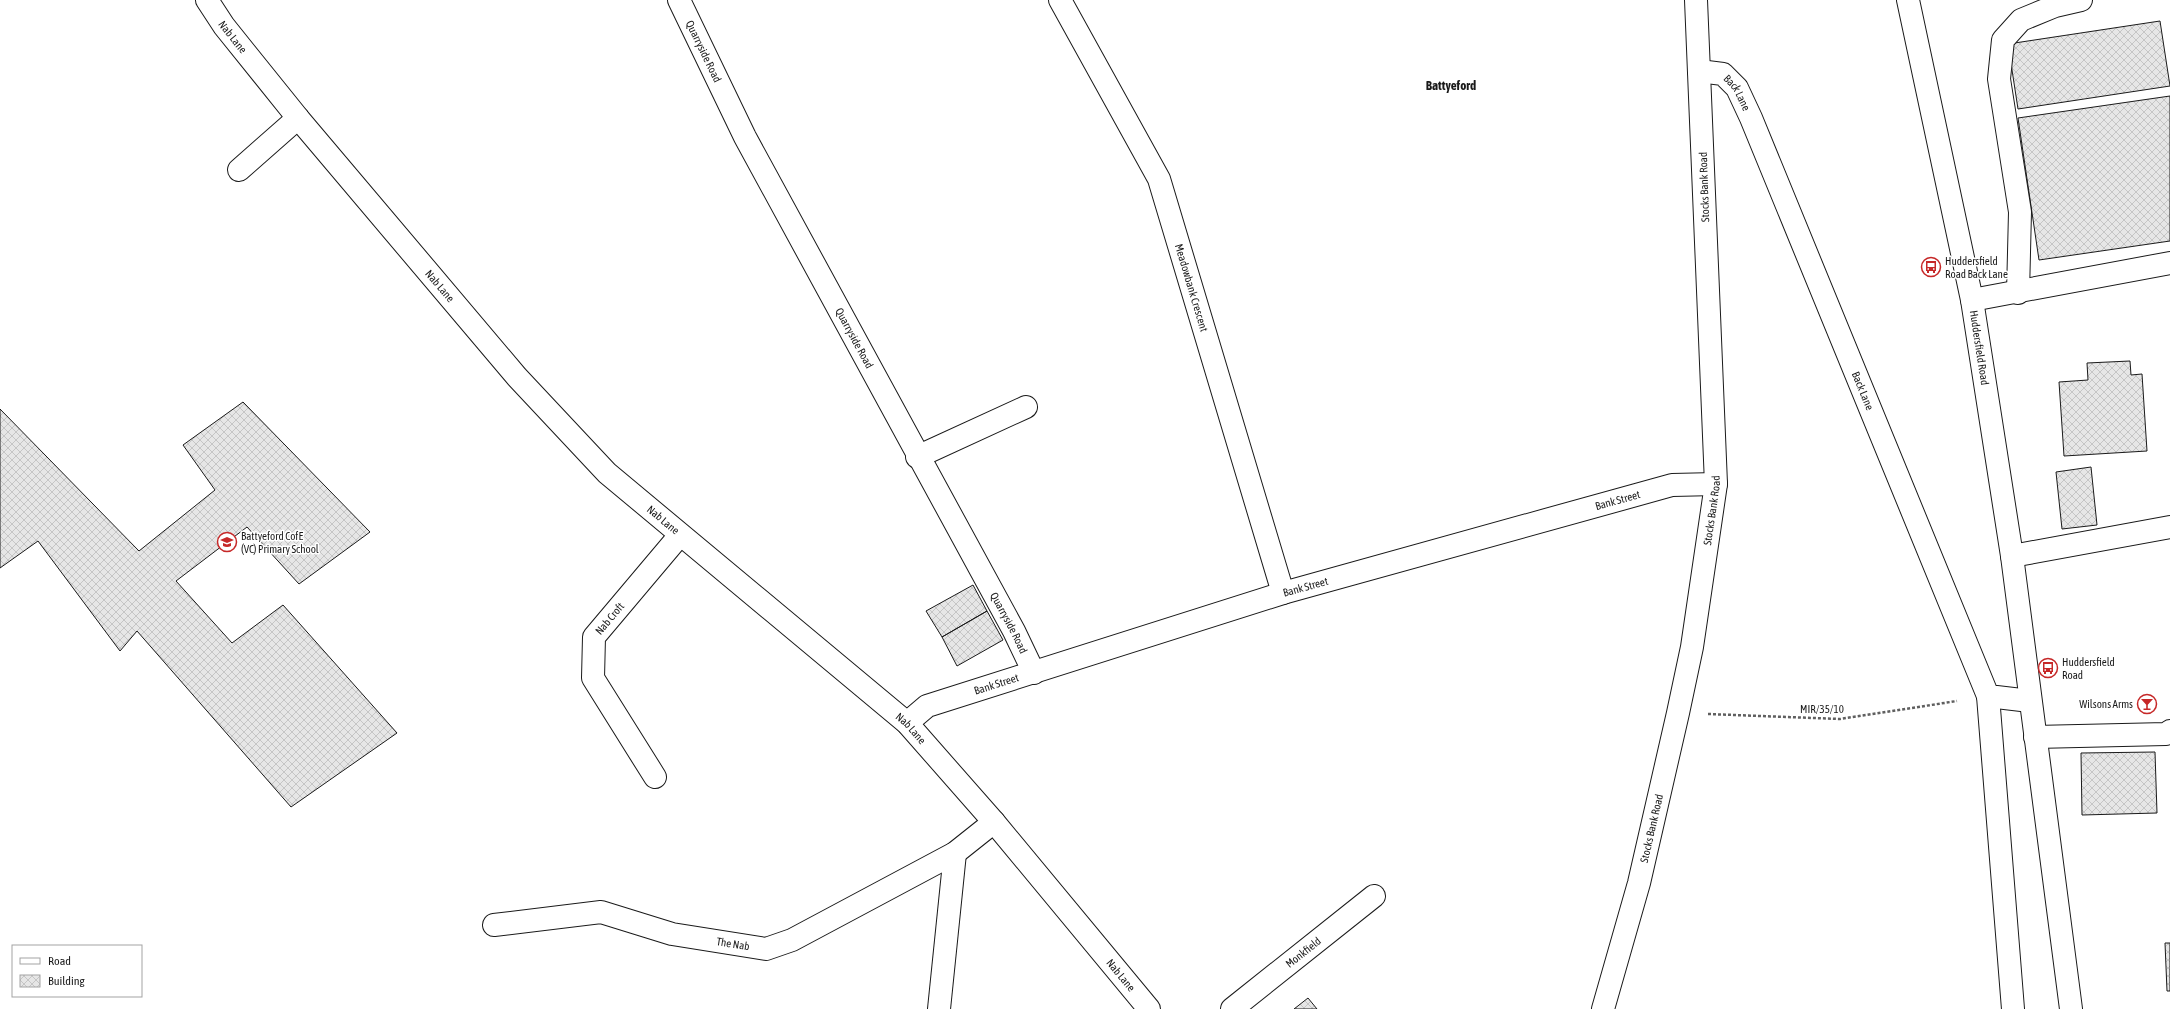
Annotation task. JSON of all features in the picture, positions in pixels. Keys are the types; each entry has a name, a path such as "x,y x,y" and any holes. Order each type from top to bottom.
{"main road":[{"name":"Nab Lane","path":"207,0 224,26 298,118 517,378 607,473 907,723 994,822 1149,1009"},
{"name":"Quarryside Road","path":"679,0 745,137 917,457 1014,631 1034,673"},
{"name":"Meadowbank Crescent","path":"1060,0 1159,179 1283,593"},
{"name":"Stocks Bank Road","path":"1603,1009 1639,884 1678,713 1692,647 1716,484 1696,0"},
{"name":"Huddersfield Road","path":"1908,0 1972,300 2012,556 2072,1009"},
{"path":"2018,293 2020,212 1999,79 2003,40 2021,20 2055,6 2081,0"},
{"name":"Back Lane","path":"1699,71 1723,74 1737,88 1751,118 1988,696 2013,1009"},
{"path":"239,170 298,118"},
{"path":"1972,300 2018,293 2170,263"},
{"path":"917,457 1026,407"},
{"name":"Bank Street","path":"907,723 927,706 1283,593 1672,485 1716,484"},
{"path":"2012,556 2170,527"},
{"name":"Nab Croft","path":"655,777 593,678 594,637 680,535"},
{"path":"1988,696 2030,701"},
{"path":"2035,737 2166,734 2170,732"},
{"name":"The Nab","path":"494,925 601,912 672,934 766,949 792,940 955,853 994,822"},
{"path":"938,1009 955,853"},
{"name":"Monkfield","path":"1232,1009 1374,896"}],"path":[{"name":"MIR/35/10","path":"1678,713 1840,719 1988,696"}],"building":[{"path":"2160,21 2170,86 2018,109 2008,44"},
{"path":"2170,96 2170,241 2039,260 2018,118"},
{"path":"2130,361 2131,375 2142,374 2147,451 2064,456 2059,382 2088,380 2087,363"},
{"path":"243,402 370,532 299,584 247,527 176,581 232,643 283,605 397,733 291,807 137,631 120,651 38,541 0,568 0,409 139,551 215,490 183,445"},
{"path":"2091,467 2097,525 2062,529 2056,472"},
{"path":"973,585 987,611 942,637 926,611"},
{"path":"987,611 1003,640 957,666 942,637"},
{"path":"2155,752 2157,813 2082,815 2081,753"},
{"path":"2165,943 2170,943 2170,991 2167,991"},
{"path":"1308,998 1317,1009 1294,1009"}],"place":[{"name":"Huddersfield Road Back Lane","path":"1931,267"},
{"name":"Battyeford CofE (VC) Primary School","path":"227,542"},
{"name":"Huddersfield Road","path":"2048,668"},
{"name":"Wilsons Arms","path":"2147,704"}],"district":[{"name":"Battyeford","path":"1451,85"}]}
